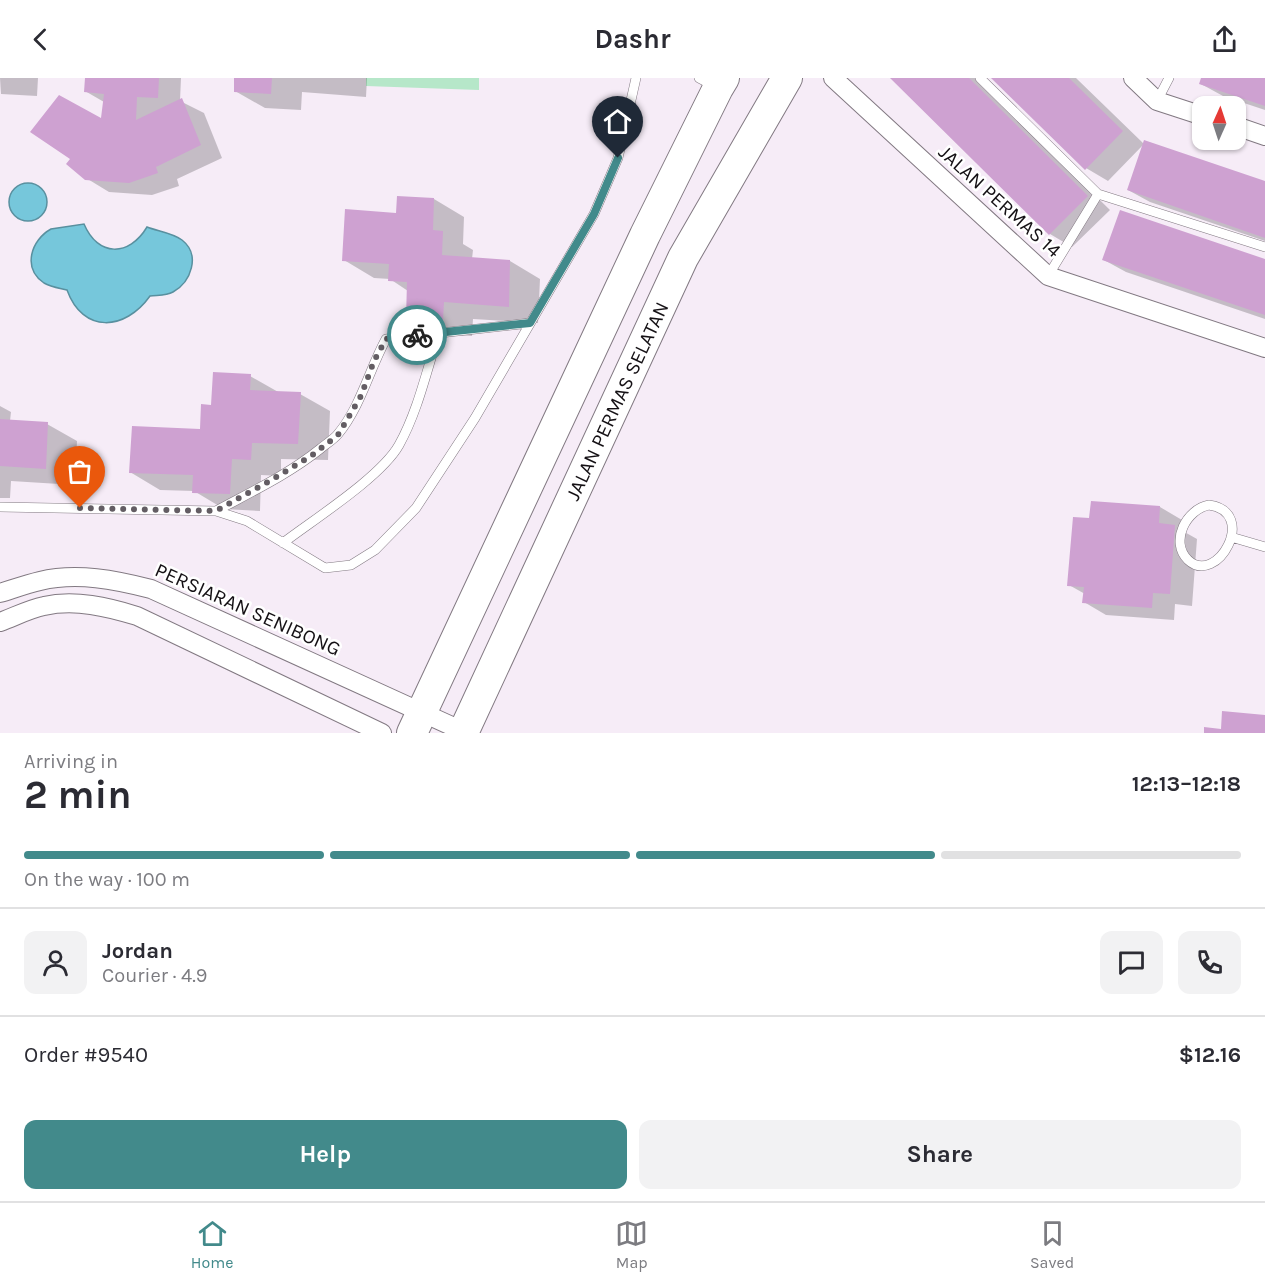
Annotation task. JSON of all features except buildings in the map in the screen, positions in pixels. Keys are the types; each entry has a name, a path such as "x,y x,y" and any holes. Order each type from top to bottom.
{"main road":[{"name":"JALAN PERMAS SELATAN","path":"465,732 683,258 788,78"},
{"path":"417,722 645,235 714,81"},
{"path":"645,235 648,260 653,267 669,267 683,258"}],"street":[{"path":"1133,78 1157,100 1192,112"},
{"name":"JALAN PERMAS 14","path":"837,79 1048,276 1265,348"},
{"path":"1246,129 1265,136"},
{"name":"PERSIARAN SENIBONG","path":"0,593 41,581 67,577 122,582 151,589 417,722 465,732"},
{"path":"0,622 44,606 70,603 117,610 137,616 382,733"}],"lane":[{"path":"0,507 216,511 247,521 325,568 351,565 375,550 416,508 475,418 594,214 618,158 636,78"},
{"path":"980,78 1098,194 1265,248"},
{"path":"1157,100 1169,78"},
{"path":"1048,276 1098,194"},
{"path":"216,511 285,473 338,435 361,396 374,361 386,339 530,323"},
{"path":"283,543 374,474 398,447 410,420 439,332"},
{"path":"1209,505 1216,506 1228,514 1232,537 1225,552 1218,559 1204,565 1191,562 1186,558 1181,542 1181,533 1190,515 1202,506 1209,505"},
{"path":"1232,537 1265,547"}],"green space":[{"path":"366,78 479,78 479,90 366,86"}],"water":[{"path":"28,183 42,188 47,202 42,216 28,221 14,216 9,202 14,188"},
{"path":"84,224 97,243 114,249 132,244 147,227 170,234 188,246 192,260 189,275 179,288 165,295 150,296 129,316 105,323 94,320 83,314 74,304 67,290 44,283 37,277 31,262 34,247 44,234 51,229"}],"way so far":[{"path":"80,508 216,511 285,473 338,435 361,396 374,361 386,339 417,335"}],"route":[{"path":"417,335 530,323 594,214 618,158"}]}
